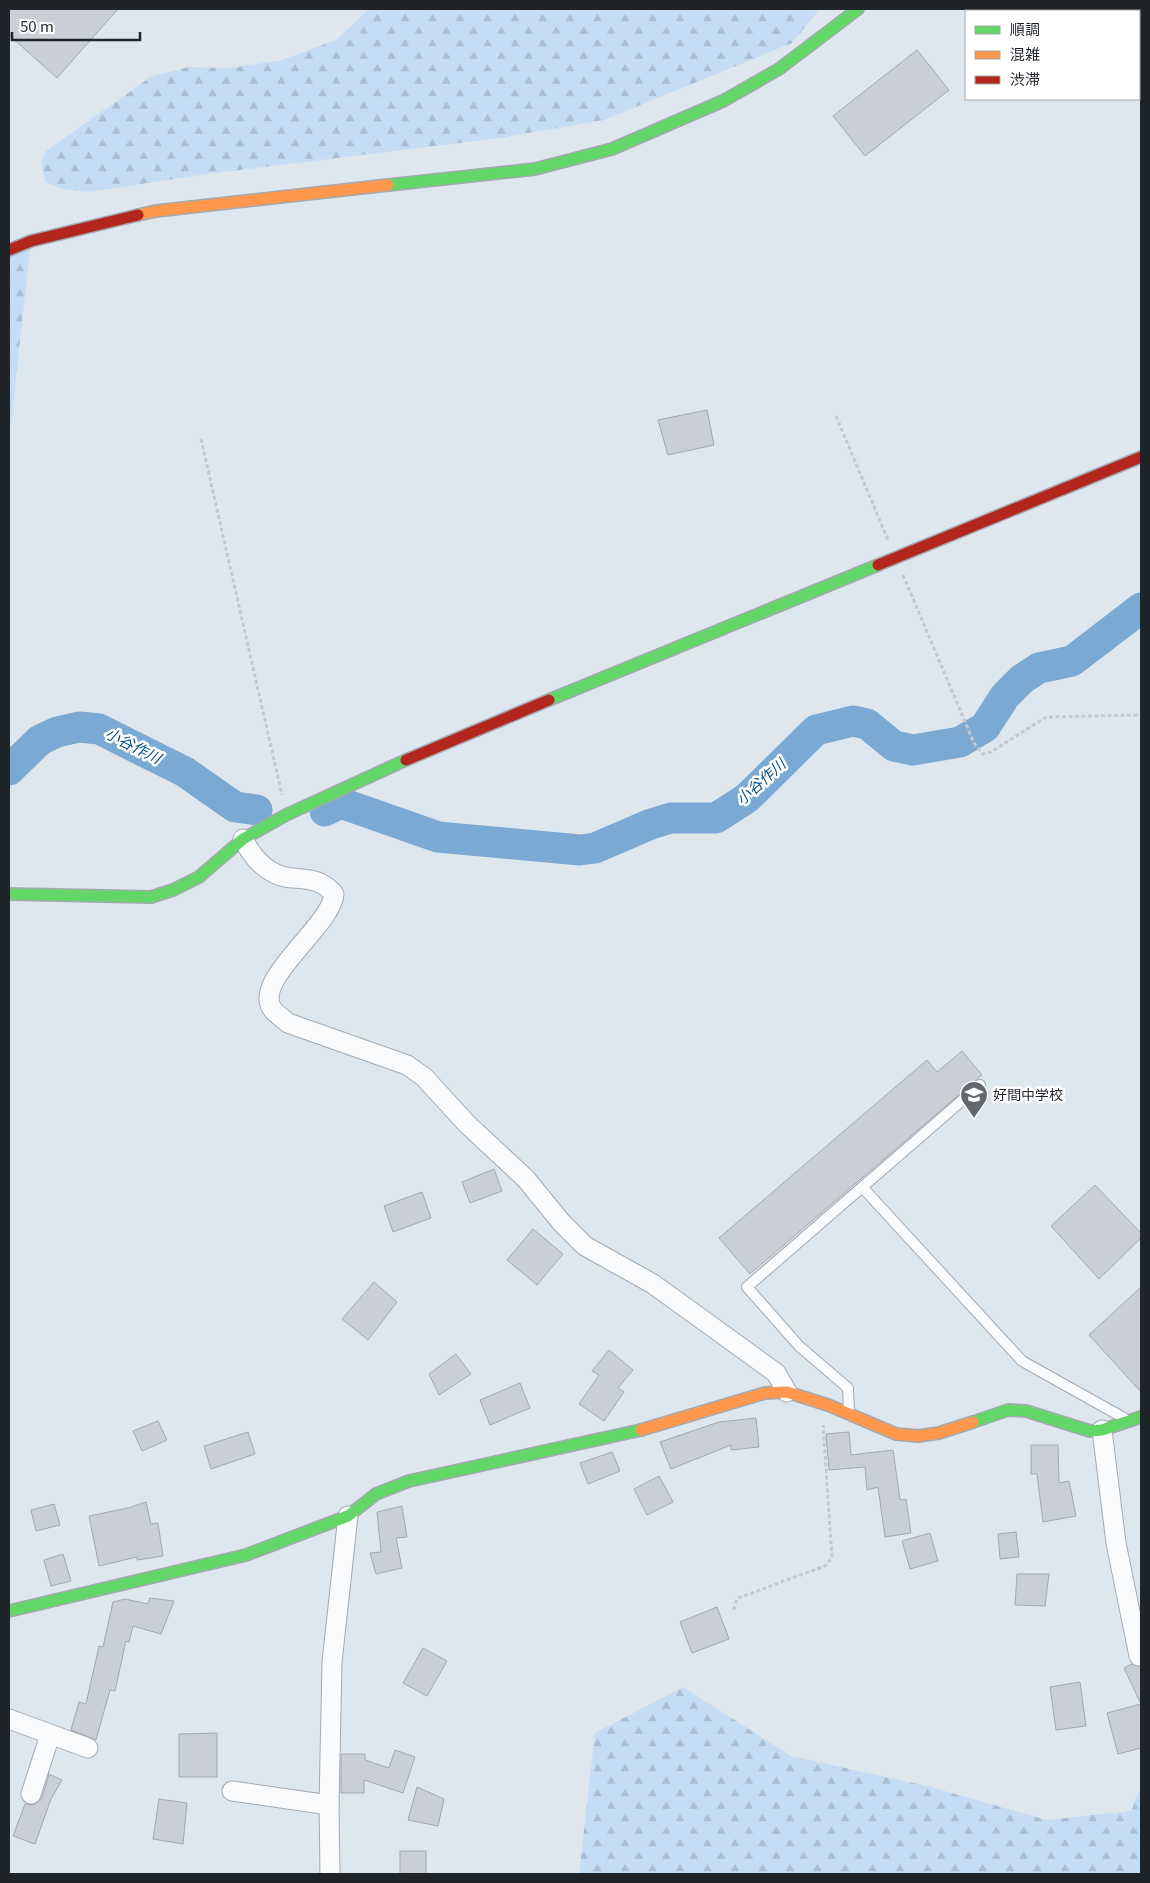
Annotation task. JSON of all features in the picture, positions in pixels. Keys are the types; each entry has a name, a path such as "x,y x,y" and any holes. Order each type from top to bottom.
{"street":[{"path":"9,250 32,241 156,211 535,168 612,149 723,101 779,69 858,9"},
{"path":"9,894 151,897 173,890 199,877 244,839 286,815 435,747 1141,456"},
{"path":"244,839 259,864 283,876 306,879 327,885 334,894 334,902 310,937 282,967 274,982 270,999 273,1010 288,1022 407,1065 424,1077 466,1124 526,1179 561,1222 585,1246 661,1289 776,1373 787,1392"},
{"path":"9,1611 246,1555 348,1516 376,1494 409,1480 633,1432 765,1393 787,1392 828,1405 896,1434 918,1436 940,1433 988,1415 1008,1410 1026,1411 1090,1431 1102,1430 1141,1416"},
{"path":"1102,1430 1116,1543 1139,1656"},
{"path":"330,1874 328,1804 332,1662 348,1516"},
{"path":"9,1719 88,1748"},
{"path":"30,1794 50,1734"},
{"path":"232,1791 328,1804"}],"lane":[{"path":"848,1414 848,1388 799,1346 747,1287 980,1085"},
{"path":"863,1188 1022,1361 1129,1421"}],"path":[{"path":"201,439 286,815"},
{"path":"969,732 974,743 984,754 991,752 1046,717 1141,715"},
{"path":"734,1610 738,1598 825,1566 832,1558 822,1431 828,1405"}],"green space":[{"path":"369,9 820,9 792,43 604,120 500,138 200,175 89,192 62,189 45,182 41,161 46,151 152,76 189,67 231,68 282,60 336,40"},
{"path":"31,241 9,440 9,250"},
{"path":"683,1687 791,1756 927,1786 1047,1820 1131,1811 1141,1787 1141,1874 579,1874 595,1733"}],"building":[{"path":"9,9 118,9 57,78 9,35"},
{"path":"917,50 949,90 865,156 833,116"},
{"path":"707,410 714,445 668,455 658,420"},
{"path":"962,1051 982,1075 750,1274 719,1238 927,1060 937,1072"},
{"path":"494,1169 502,1191 470,1203 462,1182"},
{"path":"1095,1185 1141,1233 1141,1238 1099,1279 1051,1226"},
{"path":"422,1192 431,1218 393,1232 384,1206"},
{"path":"533,1229 563,1254 537,1285 507,1260"},
{"path":"374,1282 397,1302 368,1340 342,1319"},
{"path":"1141,1287 1141,1392 1089,1335"},
{"path":"609,1350 633,1370 618,1388 624,1392 604,1421 579,1404 599,1375 592,1371"},
{"path":"456,1354 471,1374 439,1395 429,1374"},
{"path":"520,1383 530,1408 490,1425 480,1400"},
{"path":"756,1418 759,1447 731,1450 731,1445 671,1469 660,1442 719,1422"},
{"path":"158,1421 167,1440 142,1451 133,1431"},
{"path":"248,1432 255,1454 211,1469 204,1446"},
{"path":"849,1432 851,1455 893,1450 900,1500 906,1499 911,1533 885,1537 878,1487 867,1490 865,1467 829,1470 826,1434"},
{"path":"1031,1445 1058,1445 1059,1483 1069,1481 1076,1516 1043,1522 1037,1474 1031,1474"},
{"path":"612,1452 620,1471 588,1484 580,1463"},
{"path":"659,1476 673,1502 647,1515 634,1489"},
{"path":"146,1502 151,1524 158,1523 163,1556 137,1560 137,1557 99,1566 89,1516 128,1508"},
{"path":"54,1504 60,1525 36,1531 31,1510"},
{"path":"402,1506 407,1537 396,1538 402,1568 376,1574 370,1553 381,1552 377,1512"},
{"path":"1016,1532 1019,1557 1000,1559 998,1534"},
{"path":"930,1533 938,1561 910,1569 902,1541"},
{"path":"63,1554 71,1581 51,1586 44,1560"},
{"path":"1017,1574 1049,1574 1045,1606 1015,1605"},
{"path":"150,1598 174,1601 161,1634 133,1626 129,1642 126,1641 115,1691 110,1690 96,1740 71,1730 79,1702 86,1704 99,1646 103,1647 113,1602 125,1599 148,1604"},
{"path":"717,1607 729,1639 692,1653 680,1622"},
{"path":"423,1648 447,1661 427,1696 403,1683"},
{"path":"1132,1664 1141,1667 1141,1704 1124,1668"},
{"path":"1080,1682 1086,1726 1056,1730 1050,1687"},
{"path":"1141,1704 1141,1748 1118,1754 1107,1713"},
{"path":"217,1733 217,1777 179,1777 179,1734"},
{"path":"395,1750 415,1757 403,1793 364,1780 364,1793 341,1793 341,1754 365,1754 365,1760 389,1768"},
{"path":"49,1774 62,1780 51,1799 35,1844 13,1836 25,1804 34,1805 42,1798"},
{"path":"417,1787 444,1799 438,1826 408,1820"},
{"path":"159,1799 187,1803 183,1844 153,1839"},
{"path":"400,1851 426,1851 426,1874 400,1874"}],"waterway":[{"name":"小谷作川","path":"325,811 341,803 438,837 580,850 595,848 651,824 671,818 716,818 747,798 816,730 853,721 867,724 894,746 913,750 960,742 985,727 1005,696 1022,679 1039,668 1072,661 1141,608"},
{"name":"小谷作川","path":"9,770 40,740 57,732 79,727 99,729 185,772 235,807 257,810"}],"traffic: fast":[{"path":"388,185 535,169 612,149 723,101 779,69 858,9"},
{"path":"549,700 878,565"},
{"path":"9,894 151,897 173,890 199,877 243,839 286,815 406,760"},
{"path":"973,1422 1008,1410 1026,1411 1090,1431 1102,1430 1141,1417"},
{"path":"9,1611 246,1555 348,1516 376,1494 409,1481 641,1430"}],"traffic: slow":[{"path":"138,215 156,211 388,185"},
{"path":"641,1430 765,1393 787,1392 828,1405 896,1434 918,1436 939,1433 973,1422"}],"traffic: jam":[{"path":"9,250 31,241 138,215"},
{"path":"878,565 1141,457"},
{"path":"406,760 549,700"}],"place":[{"name":"好間中学校","path":"974,1119"}]}
